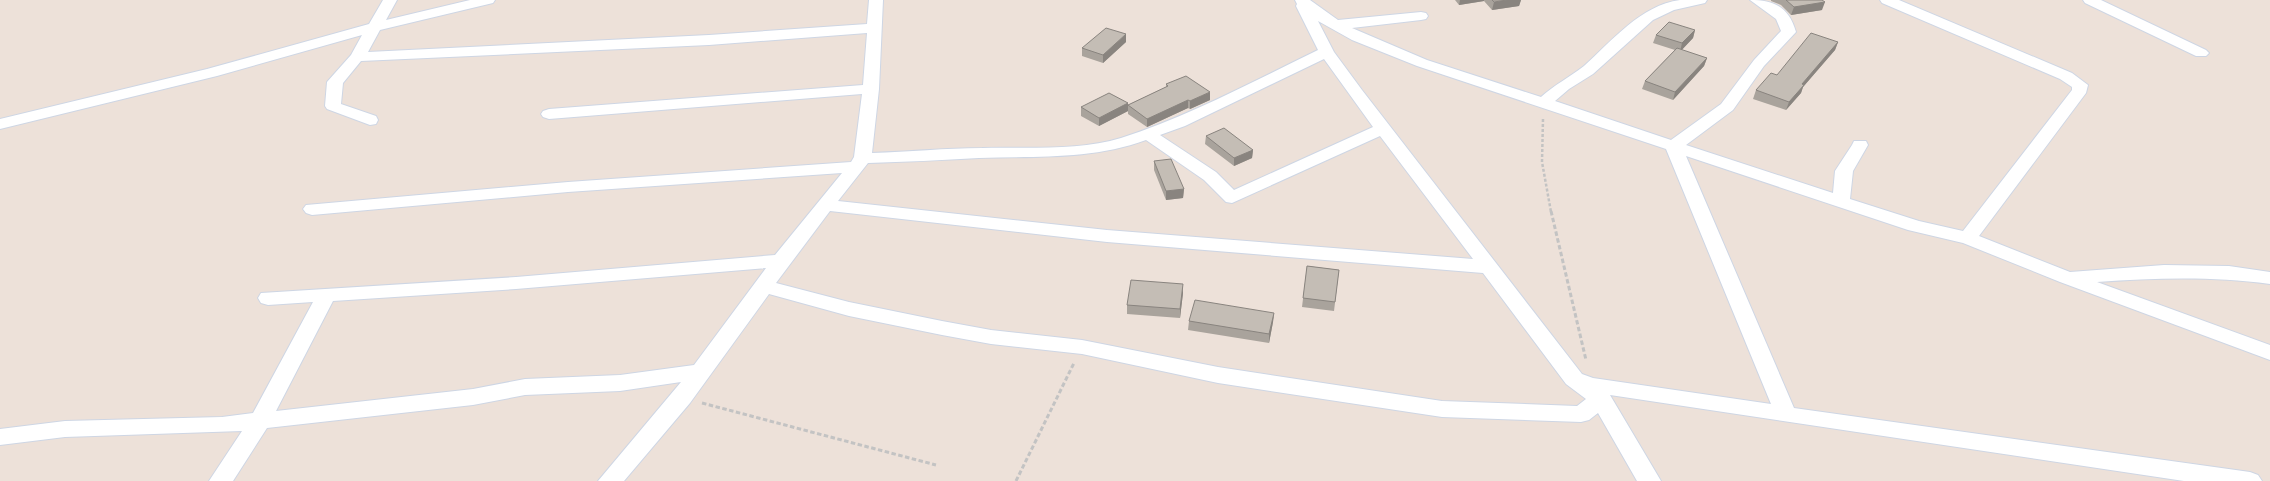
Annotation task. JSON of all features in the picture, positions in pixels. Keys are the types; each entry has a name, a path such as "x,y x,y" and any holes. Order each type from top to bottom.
{"street":[{"path":"370,120 333,106 335,82 357,57 390,0"},
{"path":"0,124 211,73 374,28 488,0"},
{"path":"610,481 682,397 698,372 781,261 860,163 871,90 876,0"},
{"path":"1301,0 1307,7 1337,25 1374,44 1422,63 1915,226 1968,238 2067,278 2270,352"},
{"path":"1301,0 1328,52 1489,267 1589,388 1649,481"},
{"path":"1543,103 1563,86 1586,72 1648,17 1669,7 1700,0"},
{"path":"1673,146 1727,107 1759,63 1789,32 1786,20 1782,15 1757,0"},
{"path":"1887,0 2066,76 2080,85 2080,90 1968,238"},
{"path":"2090,0 2202,53"},
{"path":"1337,25 1421,16"},
{"path":"357,57 709,40 874,28"},
{"path":"312,209 860,163 1067,151 1102,147 1148,134 1179,122 1328,52"},
{"path":"549,114 871,90"},
{"path":"1148,134 1210,176 1232,198 1384,128"},
{"path":"1840,201 1844,171 1860,145"},
{"path":"1673,146 1786,415"},
{"path":"827,205 1107,236 1489,267"},
{"path":"268,298 516,283 781,261"},
{"path":"2067,278 2173,272 2229,272 2270,278"},
{"path":"764,286 848,309 991,337 1082,347 1218,375 1442,408 1581,414 1589,388"},
{"path":"220,481 261,419 327,294"},
{"path":"0,437 65,429 222,424 453,400 525,387 620,383 698,372"},
{"path":"1589,388 2060,456 2250,481"}],"path":[{"path":"1543,103 1542,162 1554,230 1589,388"},
{"path":"1016,481 1082,347"},
{"path":"682,397 936,465"}],"building":[{"path":"1786,0 1822,0 1825,2 1794,7"},
{"path":"1669,22 1695,30 1682,43 1656,35"},
{"path":"1106,28 1126,34 1103,55 1082,48"},
{"path":"1811,33 1838,42 1789,102 1756,90 1771,73 1777,75"},
{"path":"1677,48 1707,58 1675,92 1645,81"},
{"path":"1186,76 1210,92 1147,119 1128,105 1168,86 1166,84"},
{"path":"1109,93 1128,103 1099,118 1081,107"},
{"path":"1224,128 1253,150 1234,158 1206,136"},
{"path":"1171,159 1184,189 1166,191 1154,161"},
{"path":"1307,266 1339,270 1335,302 1303,298"},
{"path":"1131,280 1183,284 1180,309 1127,305"},
{"path":"1195,300 1274,313 1269,334 1189,321"}]}
